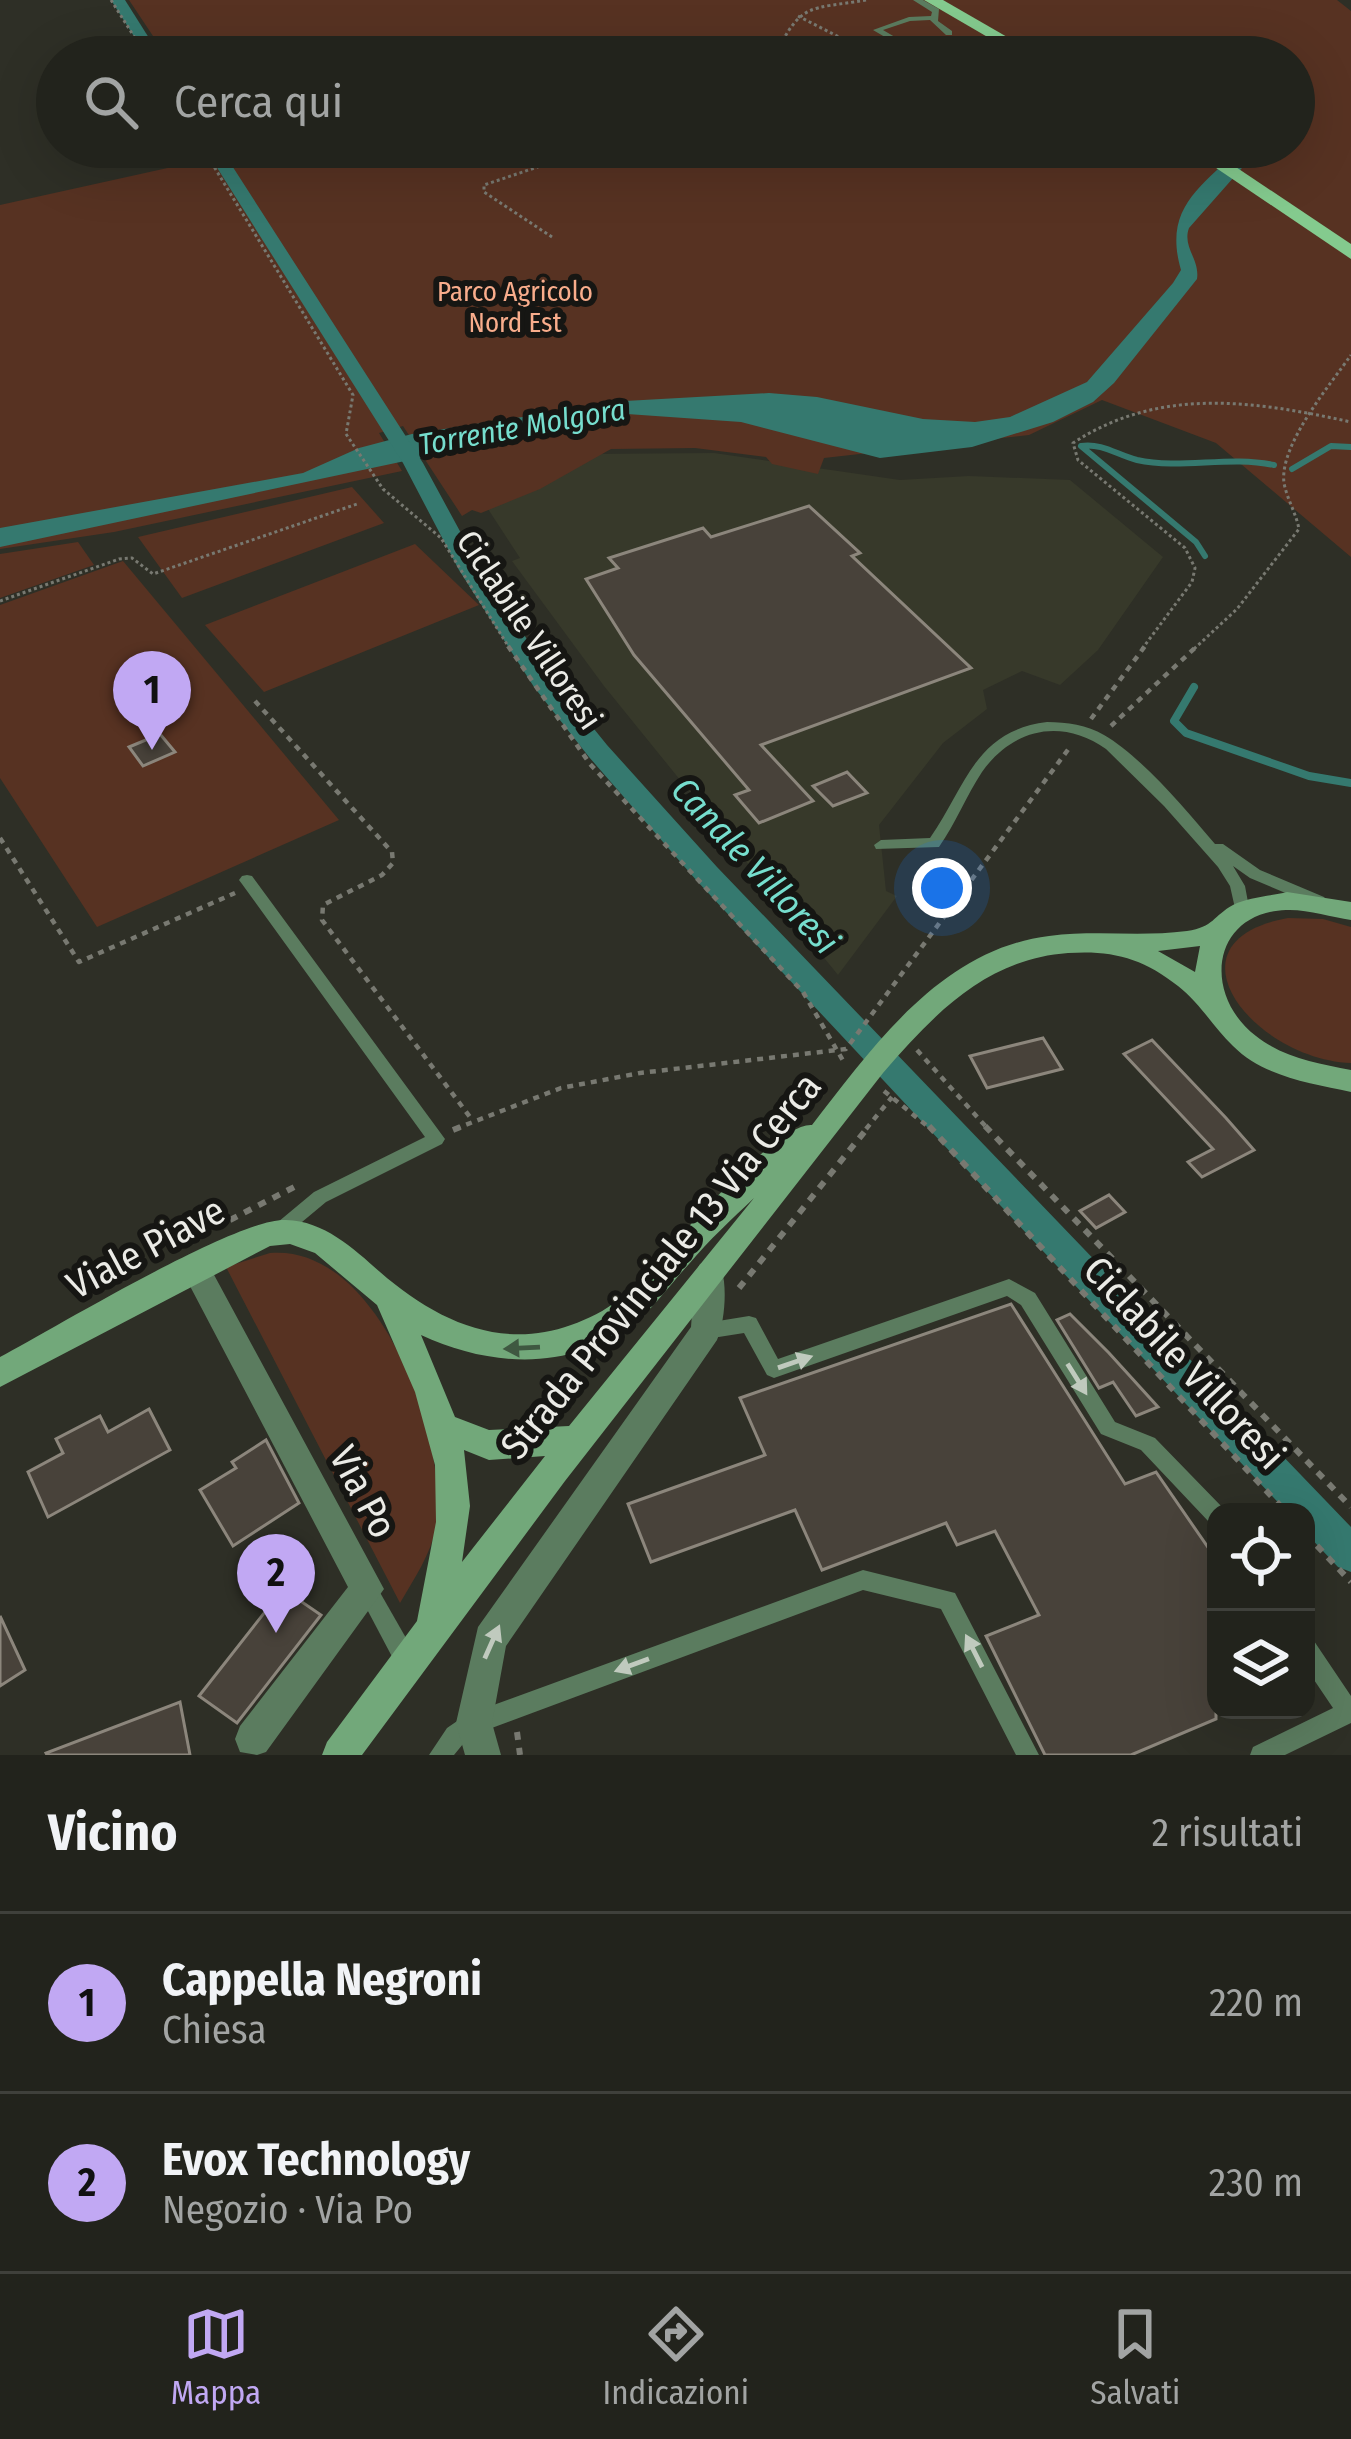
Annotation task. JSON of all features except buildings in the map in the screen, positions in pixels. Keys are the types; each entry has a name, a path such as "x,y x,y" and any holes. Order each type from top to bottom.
{"main road":[{"path":"933,9 986,36"},
{"path":"1227,168 1351,253"}],"street":[{"path":"1211,1000 1204,963 1216,934 1242,913 1279,903 1341,908"},
{"name":"Strada Provinciale 13 Via Cerca","path":"340,1755 431,1625 573,1440 841,1105 958,983 998,958 1064,942 1169,943 1216,934"},
{"path":"1124,945 1175,971 1211,1000 1231,1029 1252,1047 1314,1076 1351,1086"},
{"name":"Viale Piave","path":"0,1373 238,1245 278,1232 302,1234 333,1248 389,1298 452,1336 493,1348 533,1349 582,1336 640,1302 696,1237 841,1105"},
{"name":"Via Po","path":"196,1268 367,1589 253,1739"},
{"path":"479,1739 490,1640 706,1331 710,1274"},
{"name":"Viale Piave","path":"389,1298 443,1427 454,1505 431,1625"},
{"path":"443,1427 489,1445 573,1440"}],"lane":[{"path":"917,0 936,11 933,9"},
{"path":"933,9 949,32"},
{"path":"888,36 878,30 933,9"},
{"path":"881,845 934,843 960,793 986,759 1014,735 1046,726 1090,734 1128,759 1232,875 1242,913"},
{"path":"1192,829 1255,874 1341,908"},
{"path":"249,883 436,1138 320,1197 278,1232"},
{"path":"706,1331 748,1324 774,1369 1009,1287 1028,1298 1108,1428 1148,1444 1207,1506"},
{"path":"440,1755 455,1736 479,1739 863,1580 947,1600 1028,1755"},
{"path":"367,1589 406,1661"},
{"path":"1261,1755 1348,1712 1315,1662"}],"path":[{"path":"110,0 133,36"},
{"path":"786,36 797,16 811,8 866,0"},
{"path":"797,16 837,36"},
{"name":"Ciclabile Villoresi","path":"215,168 353,395 346,434 383,489 441,538 536,692 577,747 802,992 837,1052"},
{"path":"535,168 484,185 484,192 552,237"},
{"path":"1090,734 1237,609 1299,529 1284,475 1313,412 1351,355"},
{"path":"436,1138 533,1095 607,1079 837,1052 853,1043 1090,734 1192,581 1196,568 1185,548 1078,460 1073,443 1130,416 1181,401 1236,398 1351,422"},
{"path":"0,601 119,559 132,558 153,574 357,504"},
{"path":"255,701 392,852 393,863 382,875 323,905 322,920 473,1120"},
{"path":"0,838 79,962 249,883"},
{"path":"899,1040 920,1052 955,1095 1351,1507"},
{"name":"Ciclabile Villoresi","path":"706,1331 892,1097 922,1119 1278,1503"},
{"path":"221,1224 304,1181"},
{"path":"1315,1544 1351,1582"}],"shaded area":[{"path":"714,453 900,480 969,476 1070,480 1163,557 1098,650 1060,685 1022,671 983,690 987,709 943,743 879,825 886,891 897,896 838,975 604,686 512,561 520,558 488,509 593,454"}],"green space":[{"name":"Parco Agricolo Nord Est","path":"129,0 1337,0 1351,11 1351,557 1216,443 1102,400 1029,435 824,458 818,474 772,464 766,457 695,448 611,449 540,489 462,516 403,426 379,433 402,471 114,532 0,549 0,205 168,168 1315,168 1315,36 153,36"},
{"path":"352,487 384,523 182,598 138,537"},
{"path":"78,542 94,565 0,598 0,554"},
{"path":"415,544 479,605 264,692 205,625"},
{"path":"123,561 339,820 97,927 0,778 0,605"},
{"path":"1288,918 1323,919 1351,927 1351,1063 1315,1057 1282,1042 1234,998 1225,973 1230,950 1250,931"},
{"path":"270,1253 309,1258 344,1280 374,1313 399,1354 418,1400 431,1446 436,1527 426,1557 400,1603 226,1267"}],"water":[{"name":"Torrente Molgora","path":"1219,168 1242,168 1189,228 1197,279 1114,383 1093,402 1053,422 972,447 880,458 741,422 627,414 0,547 0,528 303,473 359,448 412,434 625,401 769,393 817,397 923,419 975,422 1010,417 1087,382 1173,283 1181,270 1177,230 1181,215"}],"waterway":[{"name":"Canale Villoresi","path":"118,0 141,36"},
{"name":"Canale Villoresi","path":"225,168 413,463 470,570 543,682 598,751 707,874 1351,1554"},
{"path":"1205,556 1196,542 1081,446 1154,463 1274,465"},
{"path":"1292,469 1331,446 1351,447"},
{"path":"1194,687 1174,721 1186,733 1309,776 1351,783"}],"place":[{"name":"Cappella Negroni","path":"152,750"},
{"name":"Evox Technology","path":"276,1633"}]}
